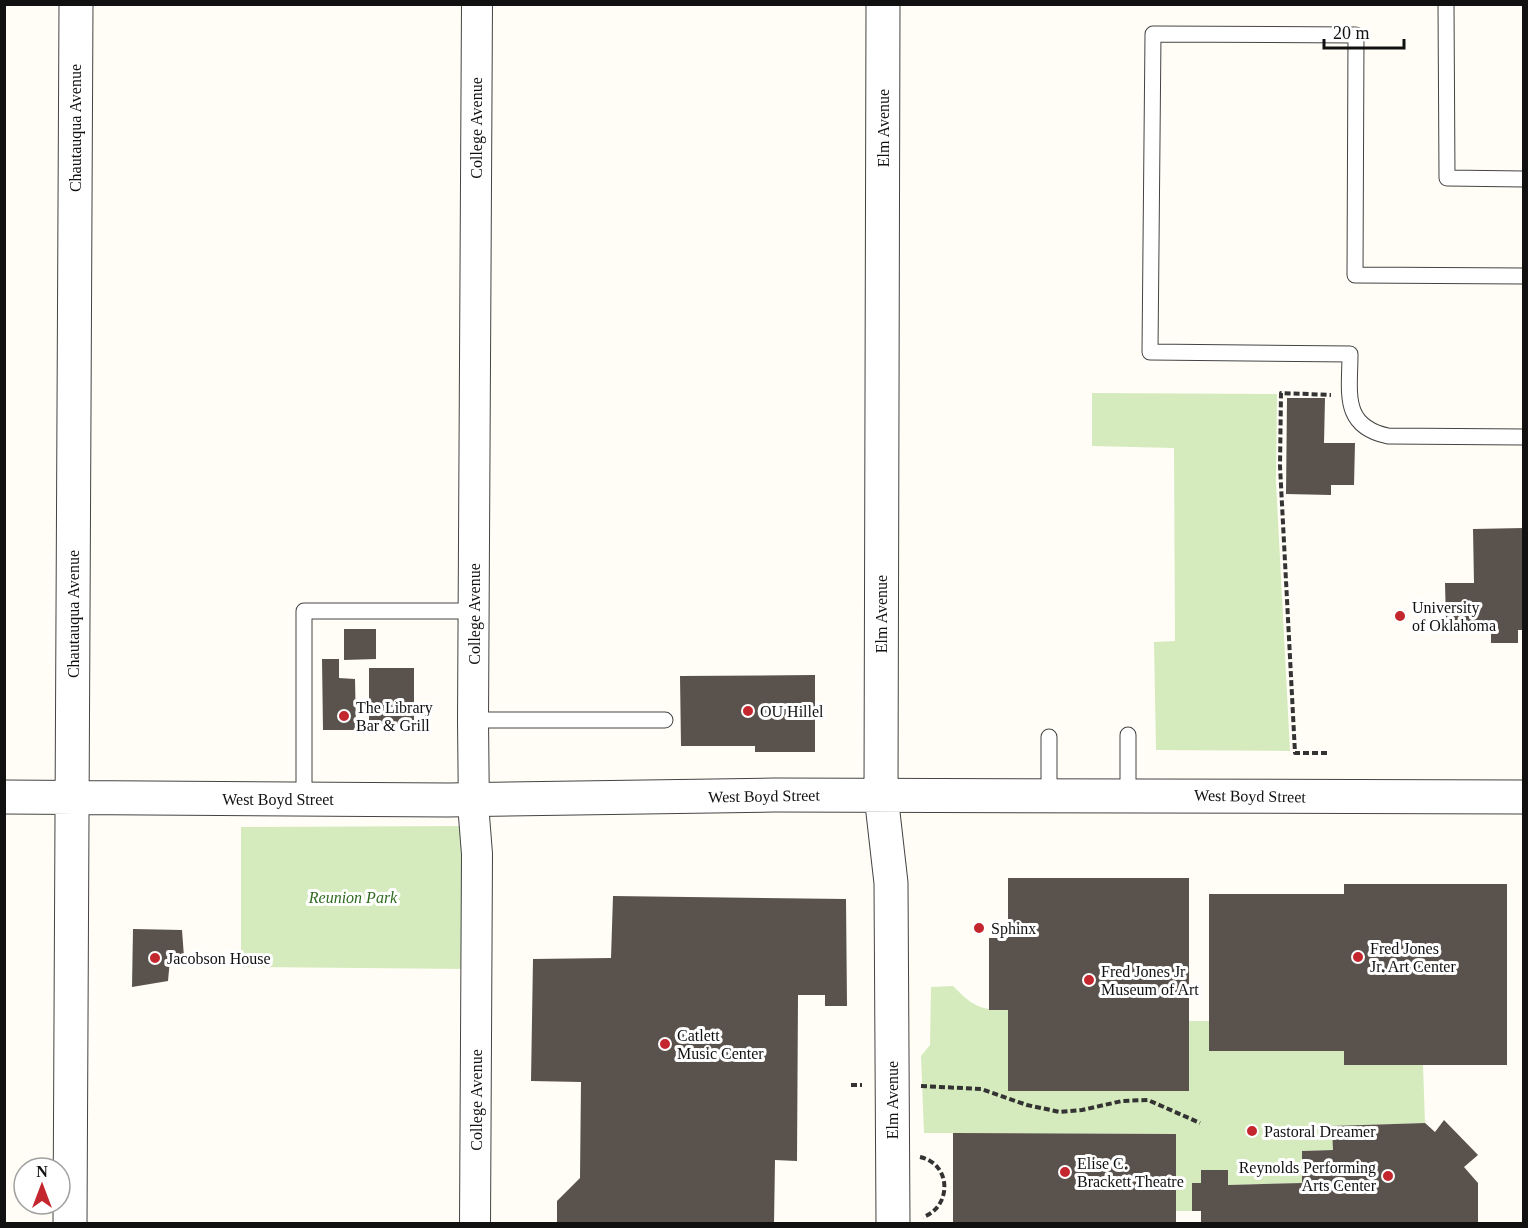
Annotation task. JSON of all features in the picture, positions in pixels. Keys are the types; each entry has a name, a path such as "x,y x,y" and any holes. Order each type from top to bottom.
{"street":[{"name":"Chautauqua Avenue","path":"70,1224 76,4"},
{"name":"College Avenue","path":"475,1224 477,854 473,720 477,4"},
{"name":"Elm Avenue","path":"883,4 881,795 891,883 892,1224"},
{"name":"West Boyd Street","path":"4,797 474,800 1128,794 1524,797"}],"lane":[{"path":"1446,4 1447,178 1524,178"},
{"path":"1524,276 1355,275 1356,35 1153,34 1150,352 1350,354 1350,405 1355,417 1373,433 1388,436 1524,437"},
{"path":"304,799 304,610 474,611"},
{"path":"473,720 665,720"},
{"path":"1128,735 1128,794"},
{"path":"1049,737 1049,795"}],"path":[{"path":"1328,753 1295,753 1280,466 1281,393 1350,395"},
{"path":"851,1086 981,1089 1027,1105 1060,1112 1082,1110 1122,1101 1148,1100 1200,1123"},
{"path":"925,1158 941,1171 945,1184 938,1206 926,1216"}],"green space":[{"path":"1092,393 1277,394 1276,482 1290,751 1156,750 1154,642 1175,641 1174,448 1092,446"},
{"name":"Reunion Park","path":"463,826 469,969 241,967 241,827"},
{"path":"953,986 977,1006 1008,1010 1008,1091 1189,1091 1189,1021 1209,1021 1344,1051 1344,1065 1423,1065 1425,1123 1333,1126 1333,1150 1302,1151 1302,1183 1228,1185 1228,1170 1202,1170 1201,1183 1193,1183 1192,1211 1176,1211 1176,1134 924,1133 921,1056 930,1045 931,987"}],"building":[{"path":"1287,398 1325,398 1324,443 1355,443 1354,485 1331,485 1331,495 1286,494"},
{"path":"1524,528 1524,630 1518,630 1518,643 1491,643 1491,631 1467,631 1467,622 1446,623 1445,583 1474,583 1473,529"},
{"path":"344,629 376,629 376,659 344,660"},
{"path":"322,659 339,659 339,678 355,679 356,730 323,730"},
{"path":"369,668 414,668 414,726 369,726"},
{"name":"OU Hillel","path":"815,675 815,752 755,752 755,746 681,746 680,676"},
{"name":"Fred Jones Jr Museum of Art","path":"1008,878 1189,878 1189,1091 1008,1091 1008,1010 989,1010 989,938 1008,938"},
{"name":"Fred Jones Jr. Art Center","path":"1344,884 1507,884 1507,1065 1344,1065 1344,1051 1209,1051 1209,894 1344,894"},
{"name":"Catlett Music Center","path":"613,896 846,899 847,1006 825,1006 825,995 798,995 797,1161 775,1160 774,1224 557,1224 557,1201 580,1178 581,1082 531,1081 533,959 611,958"},
{"name":"Jacobson House","path":"133,929 182,930 184,957 170,959 168,981 132,987"},
{"name":"Reynolds Performing Arts Center","path":"1444,1120 1478,1155 1464,1167 1478,1183 1478,1224 1201,1224 1201,1211 1192,1211 1192,1183 1201,1183 1201,1170 1228,1170 1228,1185 1302,1183 1302,1151 1333,1150 1332,1126 1425,1123 1435,1132"},
{"name":"Elise C. Brackett Theatre","path":"953,1133 1176,1134 1176,1224 953,1224"}],"place":[{"name":"University of Oklahoma","path":"1400,616"},
{"name":"OU Hillel","path":"748,711"},
{"name":"The Library Bar & Grill","path":"344,716"},
{"name":"Sphinx","path":"979,928"},
{"name":"Fred Jones Jr. Art Center","path":"1358,957"},
{"name":"Jacobson House","path":"155,958"},
{"name":"Fred Jones Jr Museum of Art","path":"1089,980"},
{"name":"Catlett Music Center","path":"665,1044"},
{"name":"Pastoral Dreamer","path":"1252,1131"},
{"name":"Elise C. Brackett Theatre","path":"1065,1172"},
{"name":"Reynolds Performing Arts Center","path":"1388,1176"}]}
